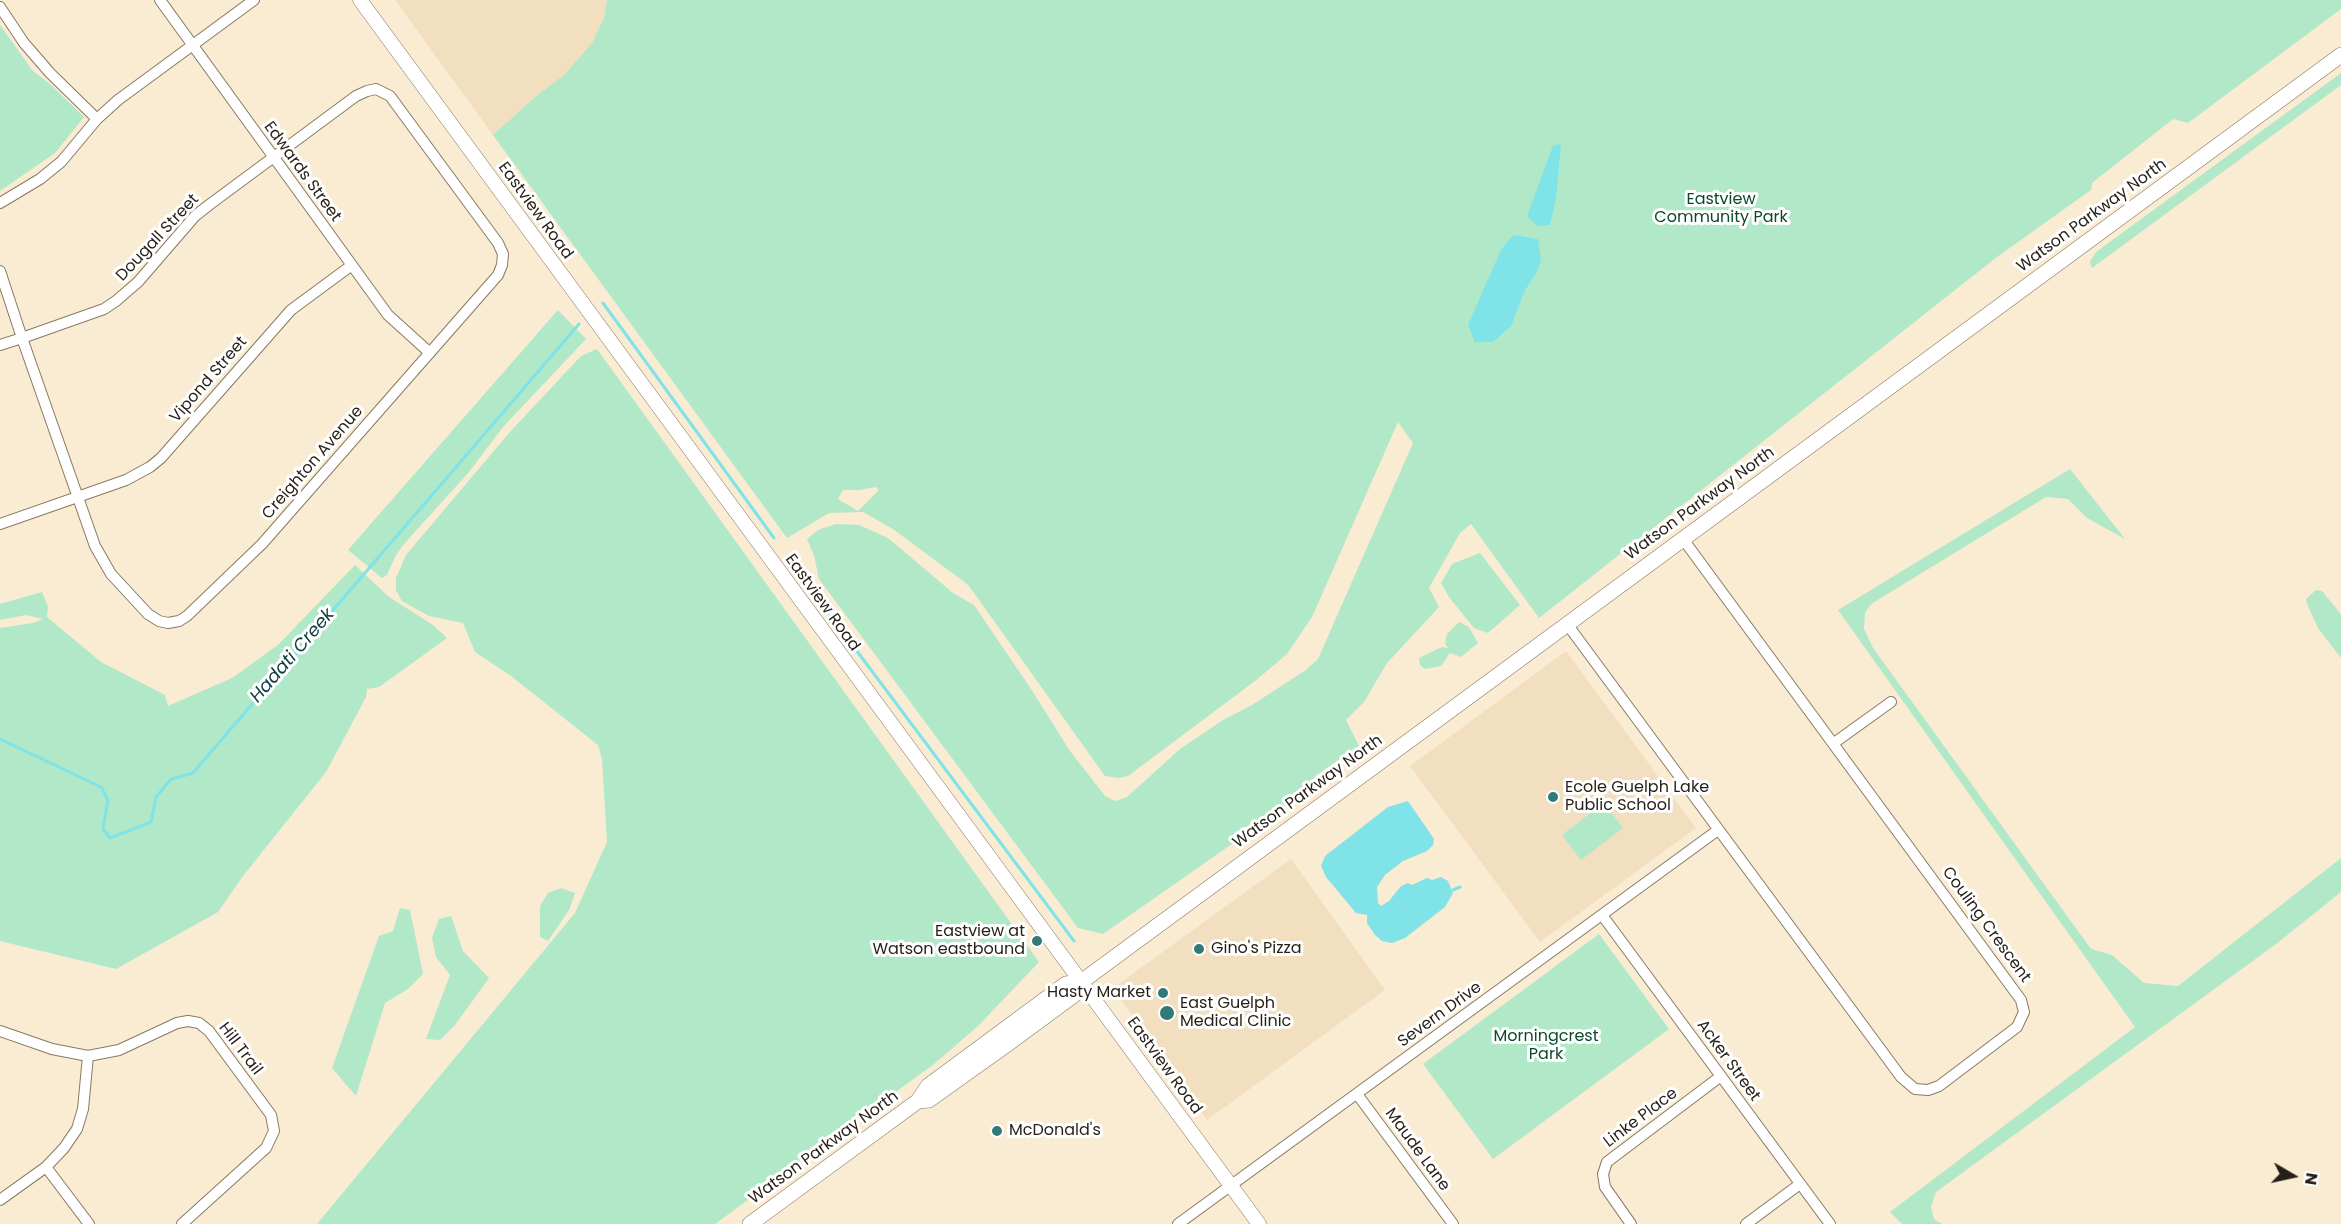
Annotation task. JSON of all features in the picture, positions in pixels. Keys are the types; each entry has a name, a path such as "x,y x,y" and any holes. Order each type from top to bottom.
{"main road":[{"name":"Watson Parkway North","path":"750,1224 918,1101 928,1086 1066,984 1081,982 2341,55"}],"street":[{"name":"Edwards Street","path":"160,0 388,315 430,353"},
{"path":"0,203 40,179 61,162 97,119 118,100 254,0"},
{"name":"Eastview Road","path":"360,0 1259,1224"},
{"path":"0,7 24,43 50,73 97,119"},
{"name":"Creighton Avenue","path":"0,271 94,546 111,574 148,614 159,621 168,623 179,621 262,544 498,275 502,266 503,254 498,243 390,96 376,90 356,96 273,158"},
{"name":"Dougall Street","path":"0,345 104,309 116,302 138,282 195,216 273,158"},
{"name":"Vipond Street","path":"0,524 126,480 150,467 167,451 291,310 352,265"},
{"name":"Couling Crescent","path":"1567,624 1905,1082 1915,1089 1934,1089 1993,1046 2019,1024 2024,1012 2021,1000 1683,538"},
{"path":"1834,743 1891,702"},
{"name":"Severn Drive","path":"1178,1224 1718,830"},
{"name":"Acker Street","path":"1602,915 1830,1224"},
{"name":"Hill Trail","path":"0,1031 52,1049 88,1056 119,1050 177,1023 188,1021 199,1023 209,1031 271,1115 274,1131 266,1148 182,1224"},
{"path":"0,1200 46,1167 64,1148 77,1129 83,1109 88,1056"},
{"name":"Linke Place","path":"1631,1224 1605,1187 1603,1174 1607,1162 1721,1076"},
{"name":"Maude Lane","path":"1357,1094 1453,1224"},
{"path":"46,1167 89,1224"},
{"path":"1746,1224 1800,1184"}],"shaded area":[{"path":"395,0 607,0 604,18 592,43 564,75 535,97 493,135"},
{"name":"Ecole Guelph Lake Public School","path":"1566,651 1696,828 1540,942 1410,766"},
{"path":"1291,859 1385,990 1207,1120 1113,988"}],"green space":[{"name":"Eastview Community Park","path":"607,0 2341,0 2341,9 2188,123 2173,119 2092,183 2091,190 1997,257 1539,618 1471,524 1460,533 1429,588 1439,607 1387,663 1364,702 1346,720 1359,746 1315,776 1305,793 1103,934 1078,928 819,579 814,555 807,539 818,530 836,524 859,525 888,538 953,593 974,605 1070,751 1105,796 1115,801 1127,797 1180,749 1306,670 1318,659 1413,443 1398,422 1312,617 1287,654 1255,681 1128,776 1118,778 1105,776 969,586 963,581 893,529 863,512 829,513 787,538 493,135 535,97 564,75 592,43 604,18","holes":["876,487 879,490 858,511 838,499 843,490"]},
{"path":"0,25 32,70 84,117 55,153 0,191"},
{"path":"2341,73 2341,85 2092,268 2090,262 2096,252"},
{"path":"558,310 586,339 503,427 469,472 404,544 387,575 382,578 348,550"},
{"path":"597,349 1039,962 978,1026 934,1064 715,1224 317,1224 575,913 607,842 602,759 598,745 511,676 475,652 463,623 429,616 402,601 396,590 396,578 406,555 509,433 581,356"},
{"path":"2070,469 2125,539 2087,518 2068,499 2046,497 1871,604 1865,613 1864,629 1873,648 2091,949 2112,955 2144,983 2178,986 2341,858 2341,892 2276,944 1936,1192 1931,1206 1934,1219 1942,1224 1902,1224 1890,1212 2135,1027 1838,610"},
{"path":"1480,553 1520,605 1488,633 1474,628 1449,597 1441,583 1452,564"},
{"path":"355,565 389,597 433,625 447,638 379,687 367,689 366,697 326,772 243,876 218,912 116,969 0,941 0,628 33,623 43,619 26,615 0,620 0,604 42,592 48,607 47,617 101,662 165,695 168,706 232,678 278,645"},
{"path":"2316,590 2322,591 2341,614 2341,658 2318,628 2308,606 2306,599"},
{"path":"1459,622 1469,627 1478,643 1461,657 1450,653 1441,666 1425,669 1420,665 1419,658 1442,647 1448,648 1445,644 1447,634"},
{"path":"1604,803 1623,828 1581,860 1562,835"},
{"path":"561,888 575,893 569,910 548,941 540,937 540,906 548,893"},
{"path":"400,908 410,910 423,974 408,989 385,1003 356,1096 332,1068 379,936 393,931"},
{"path":"451,916 463,951 489,978 455,1025 440,1040 426,1039 450,975 436,957 432,938 439,919"},
{"name":"Morningcrest Park","path":"1599,934 1669,1029 1493,1159 1423,1064"}],"water":[{"path":"1561,144 1556,198 1550,225 1538,226 1527,216 1553,146"},
{"path":"1513,235 1538,239 1541,261 1525,290 1511,326 1493,342 1475,342 1468,325 1501,250"},
{"path":"1408,801 1434,839 1433,845 1427,851 1403,861 1385,875 1377,887 1378,903 1381,906 1389,901 1401,886 1408,883 1412,885 1427,878 1432,880 1441,877 1448,881 1453,893 1445,907 1405,938 1392,943 1382,941 1375,935 1367,923 1367,915 1356,913 1326,877 1321,866 1325,856 1388,807"}],"waterway":[{"path":"603,303 774,538"},
{"name":"Hadati Creek","path":"0,739 101,787 108,800 103,829 110,838 151,822 156,797 171,779 193,773 579,324"},
{"path":"788,559 1074,941"},
{"path":"1453,890 1460,887"}],"place":[{"name":"Ecole Guelph Lake Public School","path":"1553,797"},
{"name":"Eastview at Watson eastbound","path":"1037,941"},
{"name":"Gino's Pizza","path":"1199,949"},
{"name":"Hasty Market","path":"1163,993"},
{"name":"East Guelph Medical Clinic","path":"1167,1013"},
{"name":"McDonald's","path":"997,1131"}]}
